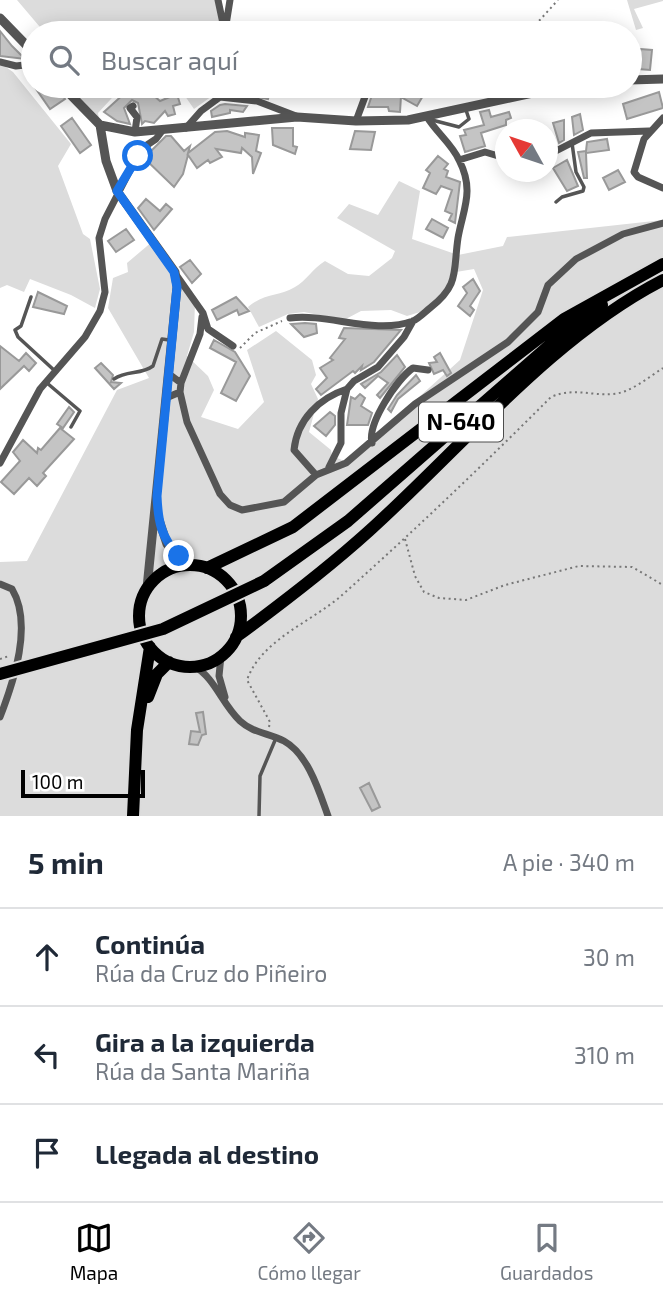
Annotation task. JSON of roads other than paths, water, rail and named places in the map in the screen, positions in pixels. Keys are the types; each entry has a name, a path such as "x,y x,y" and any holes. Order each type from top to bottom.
{"highway":[{"path":"207,568 293,527 564,319 663,264"},
{"name":"N-640","path":"0,674 163,628 264,581 348,521 542,352 600,306 663,271"},
{"path":"150,648 169,662 194,666 220,656 236,637 368,533 552,358 639,293 663,281"},
{"path":"133,816 138,730 150,648 139,616 148,587 168,570 191,565 207,568 221,576 234,591 240,614 236,637"},
{"path":"138,730 153,682 169,662"}],"street":[{"path":"218,0 223,21"},
{"path":"227,21 230,0"},
{"path":"0,18 21,40"},
{"path":"0,62 21,65"},
{"path":"642,80 663,79"},
{"path":"74,98 100,125 135,132 297,117 356,121 427,117 513,98"},
{"path":"186,128 201,111 219,98"},
{"path":"229,98 257,101 297,117"},
{"path":"356,121 365,98"},
{"path":"133,106 130,108 137,117 135,132"},
{"path":"316,475 294,450 300,429 318,404 347,389 354,381 378,367 404,337 413,321 439,301 452,285 456,272 458,237 467,209 467,191 459,160 427,117"},
{"path":"663,118 649,131 634,172 638,177 663,188"},
{"path":"100,125 106,161 117,191 203,313 208,329 233,346"},
{"path":"0,463 40,389 57,373 85,337 100,311 105,292 99,238 117,191 141,149 156,139 162,131"},
{"path":"558,150 591,133 649,131"},
{"path":"459,160 485,152 495,155"},
{"path":"203,313 200,334 181,383 180,392 187,422 220,494 230,505 242,510 284,502 316,475 329,467 346,463 415,404 508,342 538,312 548,285 576,259 623,234 663,223"},
{"path":"148,587 173,341 177,287 174,272"},
{"path":"290,318 304,316 345,324 413,321"},
{"path":"372,443 374,424 400,379 413,368 428,370"},
{"path":"169,374 181,383"},
{"path":"329,467 341,443 341,413 347,389"},
{"path":"166,398 180,392"},
{"path":"157,496 158,522 167,544 191,565"},
{"path":"0,584 12,589 18,598 21,618 9,693 0,717"},
{"path":"220,656 219,676 229,707"},
{"path":"194,666 204,672 229,707 250,730 272,736 291,746 303,759 328,816"}],"lane":[{"path":"427,117 439,124 459,127 469,119 465,109"},
{"path":"556,202 562,197 583,191 584,187 576,172 572,143"},
{"path":"31,297 21,326 15,330 18,337 57,373"},
{"path":"114,379 122,374 146,372 153,366 162,339 173,341"},
{"path":"47,383 80,411 71,427"},
{"path":"259,816 260,776 272,736"}]}
